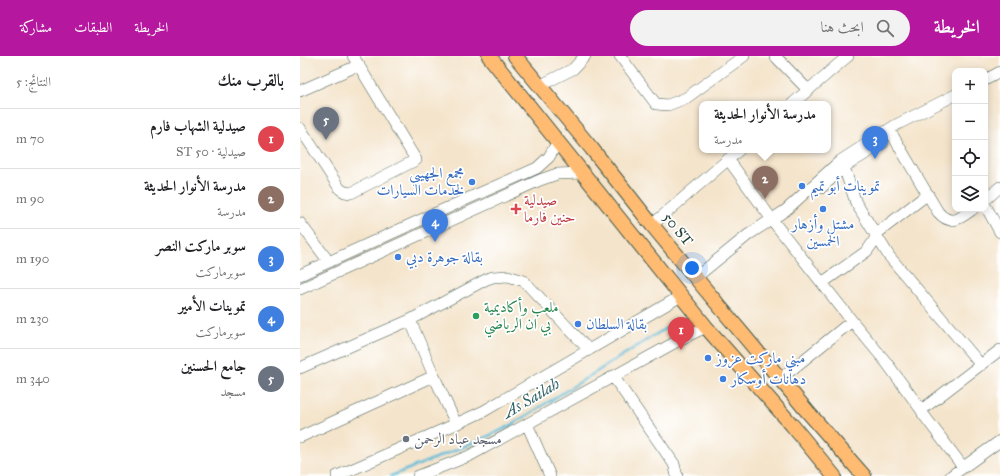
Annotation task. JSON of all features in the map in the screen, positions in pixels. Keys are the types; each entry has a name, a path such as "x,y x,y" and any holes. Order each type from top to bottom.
{"main road":[{"path":"490,56 706,327 792,425 834,476"},
{"name":"50 ST","path":"515,56 697,280 807,411 864,476"},
{"path":"792,425 807,411"}],"street":[{"path":"539,86 573,69 585,56"},
{"path":"620,56 656,104 668,105 686,98 744,56"},
{"path":"775,56 808,90"},
{"path":"795,101 848,56"},
{"path":"300,91 356,61 416,160 352,193 345,192 340,189 300,128"},
{"path":"988,78 1000,72"},
{"path":"988,87 1000,81"},
{"path":"697,280 752,241 840,161 896,125 952,97"},
{"path":"774,222 790,215 844,167 893,136 953,104"},
{"path":"893,136 941,216 949,220 956,220 969,212"},
{"path":"300,275 537,168 549,157 558,141"},
{"path":"652,225 736,153"},
{"path":"728,160 774,222 886,362 963,467"},
{"path":"844,167 856,203 889,256 981,365"},
{"path":"300,289 540,180 557,174 582,173"},
{"path":"988,197 1000,187"},
{"path":"822,283 866,251 874,241 876,234 928,194"},
{"path":"988,210 1000,232"},
{"path":"300,223 330,262"},
{"path":"402,228 407,241"},
{"path":"300,368 410,320 493,277 508,276 524,281 589,350"},
{"path":"337,476 484,411 681,296"},
{"path":"410,320 456,424"},
{"path":"780,379 852,321"},
{"path":"418,476 469,456 613,376 706,327"},
{"path":"922,411 1000,350"},
{"path":"300,437 434,376"},
{"path":"613,376 674,464 677,476"},
{"path":"527,424 550,476"},
{"path":"951,476 1000,441"}],"waterway":[{"name":"As Sailah","path":"391,476 478,441 510,426 674,323"}],"place":[{"name":"جامع الحسنين","path":"326,140"},
{"name":"سوبر ماركت النصر","path":"875,159"},
{"name":"مجمع الجهيبي لخدمات السيارات","path":"472,182"},
{"name":"تموينات أبو تميم","path":"802,186"},
{"name":"مدرسة الأنوار الحديثة","path":"765,199"},
{"name":"صيدلية حنين فارما","path":"516,209"},
{"name":"مشتل وأزهار الخمسين","path":"823,209"},
{"name":"تموينات الأمير","path":"435,242"},
{"name":"بقالة جوهرة دبي","path":"398,257"},
{"name":"ملعب وأكاديمية بي ان الرياضي","path":"476,316"},
{"name":"بقالة السلطان","path":"578,324"},
{"name":"صيدلية الشهاب فارم","path":"681,350"},
{"name":"مبني ماركت عزوز","path":"708,358"},
{"name":"دهانات أوسكار","path":"723,379"},
{"name":"مسجد عباد الرحمن","path":"406,439"}]}
